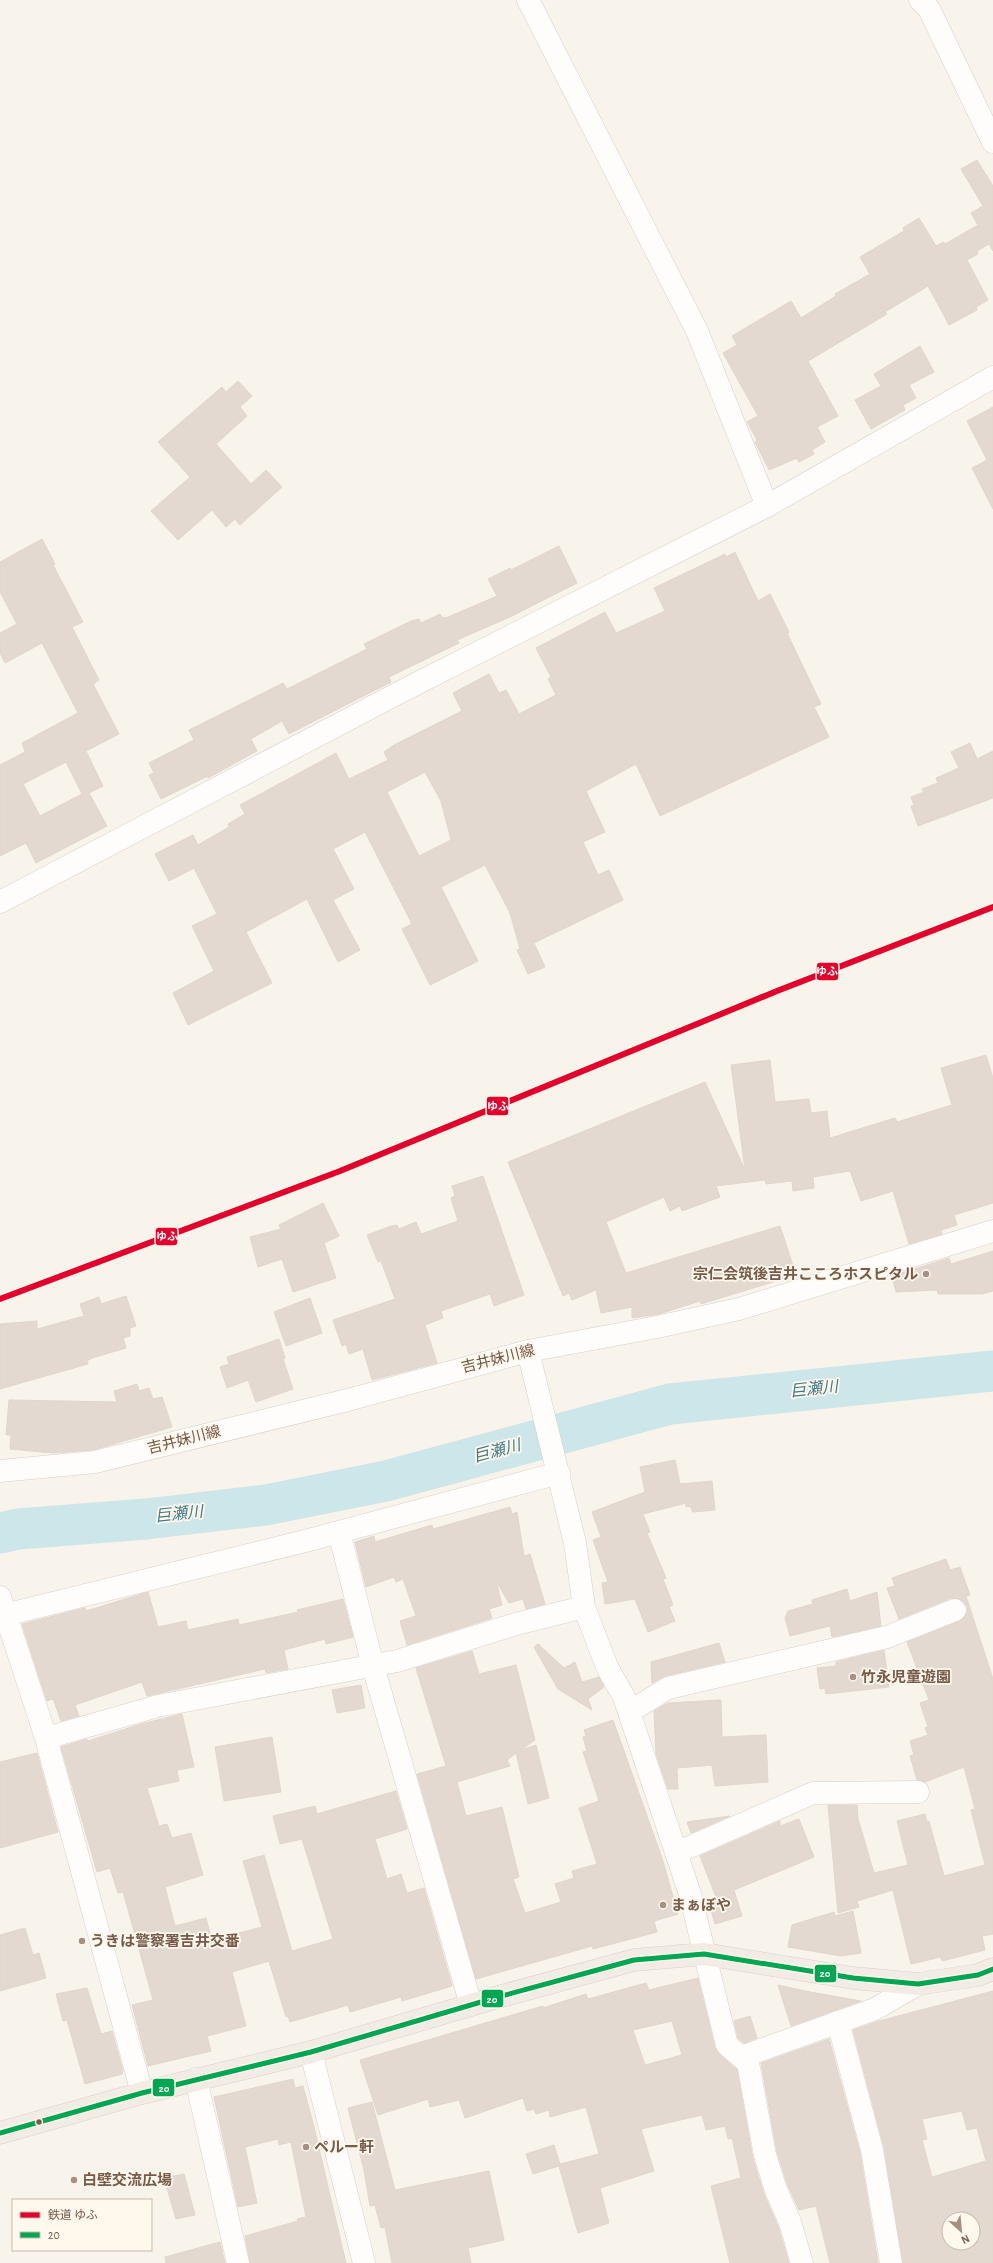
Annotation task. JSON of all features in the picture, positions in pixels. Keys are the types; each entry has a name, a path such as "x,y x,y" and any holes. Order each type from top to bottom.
{"highway":[{"path":"0,2133 142,2092 311,2052 471,2005 634,1960 704,1954 853,1978 918,1984 978,1975 993,1969"}],"street":[{"path":"528,0 697,331 767,506"},
{"path":"920,0 929,9 993,142"},
{"path":"0,902 410,687 767,506 993,377"},
{"name":"吉井妹川線","path":"0,1471 95,1462 348,1400 657,1327 740,1309 993,1231"},
{"path":"530,1357 574,1543 584,1607 607,1667 624,1697 690,1894 726,2045 748,2063 765,2155 776,2190 790,2222 802,2263"},
{"path":"142,2092 46,1738 2,1607 339,1532 558,1471"},
{"path":"339,1532 373,1666 471,2005"},
{"path":"46,1738 158,1706 397,1661 516,1624 584,1607"},
{"path":"629,1712 668,1688 887,1637 955,1610"},
{"path":"676,1853 813,1793 918,1792"},
{"path":"741,2057 875,2009 918,1984"},
{"path":"838,2022 872,2150 891,2263"},
{"path":"311,2052 364,2263"},
{"path":"196,2079 238,2263"}],"building":[{"path":"977,160 993,186 993,251 989,244 977,251 978,254 967,260 988,300 976,307 977,310 949,325 928,286 885,312 887,314 808,361 838,416 817,427 825,442 812,450 814,454 799,462 797,458 769,470 755,442 757,440 747,422 758,416 723,353 737,345 732,336 791,301 801,318 836,296 835,294 870,274 860,257 904,231 903,228 919,218 936,246 944,242 945,244 978,225 971,213 983,206 961,169"},
{"path":"920,346 934,372 909,385 916,398 903,405 905,410 871,429 855,400 881,386 874,374"},
{"path":"238,381 252,396 240,407 247,416 216,444 251,484 266,470 282,487 240,525 235,519 226,527 212,510 178,540 151,511 190,477 158,442 222,387 226,392"},
{"path":"993,407 993,509 972,468 987,460 967,421"},
{"path":"42,539 55,564 53,565 83,622 72,627 99,680 93,684 119,734 86,751 103,786 89,793 107,826 36,863 26,843 0,856 0,765 25,752 22,743 78,713 42,643 5,663 0,653 0,633 17,624 0,592 0,562","holes":["66,762 82,794 40,816 23,784"]},
{"path":"559,546 577,583 510,617 457,640 459,643 389,677 391,682 289,734 282,721 251,739 257,751 208,778 208,776 161,799 149,775 154,773 149,763 194,740 189,730 283,683 287,689 367,649 364,644 411,621 419,619 421,623 440,614 442,618 446,618 497,596 488,579 510,568 511,570"},
{"path":"735,552 758,601 770,594 789,632 787,633 821,704 814,707 829,737 660,816 636,764 586,791 605,832 583,842 598,875 609,870 623,900 534,943 545,967 528,974 517,950 520,949 510,913 485,865 441,887 478,961 430,985 402,929 412,924 365,832 333,849 354,889 333,900 360,950 338,962 307,899 246,932 272,983 188,1025 173,993 214,971 192,926 217,914 194,868 169,881 155,854 193,835 198,845 229,827 228,824 245,814 240,805 336,753 349,779 388,760 384,752 394,745 462,711 453,693 489,674 499,693 506,690 519,714 556,695 548,679 551,677 536,648 605,612 616,633 665,611 654,588 725,554 726,557","holes":["425,772 441,801 451,840 419,856 387,792"]},
{"path":"970,743 977,759 993,751 993,798 918,826 911,806 914,805 911,797 924,792 922,789 938,783 936,778 959,768 951,752"},
{"path":"986,1055 993,1078 993,1203 954,1215 957,1225 941,1230 942,1234 909,1244 893,1191 861,1201 850,1171 813,1177 814,1188 793,1191 792,1181 766,1184 765,1180 716,1186 720,1197 682,1211 680,1206 670,1211 664,1197 606,1222 626,1273 780,1226 796,1275 701,1304 700,1301 659,1314 632,1318 632,1307 601,1313 596,1290 572,1300 569,1293 563,1296 508,1162 705,1082 745,1170 731,1065 770,1060 775,1102 809,1099 811,1113 827,1111 830,1138 895,1118 897,1122 952,1105 941,1068"},
{"path":"483,1176 524,1295 494,1306 490,1294 441,1311 443,1318 425,1325 437,1363 372,1380 363,1349 349,1354 346,1344 342,1346 333,1320 395,1299 381,1261 378,1262 367,1235 391,1226 397,1225 399,1229 416,1222 421,1234 458,1221 451,1198 455,1196 452,1186"},
{"path":"323,1203 339,1236 324,1243 336,1278 293,1292 282,1259 258,1267 250,1237 281,1229 279,1225"},
{"name":"宗仁会筑後吉井こころホスピタル","path":"993,1251 993,1291 982,1294 938,1294 937,1290 896,1292 892,1276 949,1258 951,1264"},
{"path":"126,1296 136,1326 130,1328 130,1336 123,1338 126,1348 92,1358 87,1361 88,1364 0,1389 0,1324 37,1321 37,1329 84,1316 80,1304 99,1297 101,1304"},
{"path":"310,1298 322,1333 286,1346 274,1312"},
{"path":"279,1339 285,1358 283,1359 293,1389 256,1402 248,1380 227,1388 220,1367 229,1364 227,1357"},
{"path":"137,1384 139,1391 149,1388 153,1399 162,1397 172,1427 93,1450 53,1453 10,1449 11,1435 6,1435 9,1400 117,1402 114,1391"},
{"path":"675,1460 680,1484 712,1481 715,1510 693,1512 690,1506 686,1507 686,1503 643,1514 650,1532 647,1533 666,1578 663,1579 673,1605 669,1607 675,1621 648,1632 635,1599 605,1604 602,1583 608,1582 593,1540 601,1537 592,1512 645,1492 640,1467"},
{"path":"510,1507 512,1514 517,1512 524,1556 530,1554 545,1604 526,1609 523,1599 509,1603 496,1581 502,1605 489,1609 492,1618 407,1645 400,1621 416,1616 403,1579 396,1582 394,1577 366,1587 355,1542 374,1536 375,1542 432,1525 433,1529"},
{"path":"946,1559 950,1570 960,1567 970,1595 966,1596 993,1679 993,1934 982,1936 985,1950 942,1961 941,1957 911,1964 893,1890 857,1901 859,1907 838,1913 828,1805 857,1805 858,1819 874,1873 908,1865 897,1821 925,1814 927,1822 929,1821 944,1876 985,1865 971,1810 975,1809 964,1767 925,1782 917,1780 910,1756 914,1755 910,1741 928,1735 925,1728 928,1727 920,1703 929,1700 907,1642 960,1621 967,1612 967,1606 962,1600 951,1598 899,1619 887,1588 895,1586 892,1578"},
{"path":"847,1589 850,1601 877,1592 881,1626 832,1637 830,1626 790,1636 785,1618 788,1611 813,1604 812,1600"},
{"path":"148,1592 158,1627 186,1621 188,1630 238,1619 239,1625 298,1612 297,1610 343,1599 353,1637 326,1644 325,1639 284,1650 288,1669 266,1673 265,1669 147,1696 142,1682 75,1705 79,1716 61,1721 54,1701 52,1699 47,1701 22,1624 85,1608 86,1611"},
{"path":"719,1643 725,1662 665,1676 652,1683 651,1662"},
{"path":"538,1644 564,1668 575,1662 582,1682 599,1677 604,1687 588,1699 592,1710 558,1689 534,1647"},
{"name":"竹永児童遊園","path":"884,1650 889,1687 826,1694 825,1688 820,1689 817,1668 836,1666 836,1662"},
{"path":"472,1651 479,1674 516,1665 535,1740 521,1750 536,1745 549,1798 528,1804 516,1753 507,1760 510,1766 457,1782 466,1816 502,1807 519,1877 513,1879 525,1913 561,1902 555,1884 574,1878 572,1871 597,1864 579,1808 599,1801 583,1752 587,1751 583,1737 586,1736 584,1730 613,1720 662,1858 678,1914 654,1921 657,1932 593,1949 592,1946 476,1979 417,1774 446,1766 416,1668"},
{"path":"361,1685 365,1708 337,1713 332,1690"},
{"path":"721,1700 722,1737 766,1735 768,1782 715,1786 712,1765 677,1768 678,1789 668,1789 656,1754 654,1711 668,1703"},
{"path":"182,1714 194,1767 177,1770 179,1781 147,1788 159,1826 167,1824 172,1838 191,1833 203,1875 165,1887 175,1926 206,1918 212,1940 262,1927 243,1861 264,1855 292,1951 333,1939 302,1839 280,1844 273,1816 315,1806 317,1814 396,1791 407,1829 375,1839 387,1879 401,1874 407,1893 424,1888 452,1986 402,2001 401,1997 350,2012 348,2005 290,2022 288,2016 286,2017 269,1961 232,1972 246,2026 207,2036 211,2051 148,2066 132,2005 153,2000 123,1892 118,1893 110,1868 97,1872 61,1747 87,1739 88,1741 141,1724"},
{"path":"272,1737 281,1792 224,1801 215,1747"},
{"path":"37,1753 58,1832 0,1848 0,1762"},
{"path":"730,1816 691,1833 687,1822"},
{"path":"799,1819 814,1857 734,1890 742,1916 715,1924 708,1900 716,1897 700,1856 780,1821 780,1826"},
{"path":"853,1911 861,1953 841,1956 788,1947 792,1925 834,1912 835,1916"},
{"path":"25,1928 33,1955 39,1953 46,1978 0,1991 0,1935"},
{"path":"698,1978 715,2048 719,2054 737,2070 753,2159 764,2194 778,2226 789,2263 730,2263 711,2186 741,2178 732,2138 728,2139 725,2126 706,2130 702,2115 641,2129 654,2171 600,2188 609,2223 578,2233 559,2166 533,2174 526,2154 554,2145 560,2164 599,2154 586,2107 550,2117 549,2110 536,2114 534,2109 527,2111 523,2098 465,2118 459,2100 430,2107 428,2099 378,2115 360,2060 543,2006 543,2008 586,1994 588,1999 646,1983 649,1990","holes":["672,2021 682,2055 645,2065 633,2030"]},
{"path":"778,1985 810,1992 861,2001 791,2026"},
{"path":"87,1988 101,2034 112,2031 123,2071 122,2074 85,2084 67,2020 63,2021 56,1994"},
{"path":"993,1991 993,2263 903,2263 884,2147 853,2030 879,2021","holes":["962,2111 967,2130 977,2128 986,2161 932,2177 922,2140 927,2139 922,2119"]},
{"path":"750,2016 757,2038 744,2043 738,2038 734,2021"},
{"path":"829,2039 860,2153 878,2263 830,2263 816,2206 799,2210 788,2186 777,2152 761,2063"},
{"path":"293,2079 295,2088 303,2086 346,2263 250,2263 245,2236 298,2221 297,2219 306,2217 291,2142 279,2145 278,2139 245,2147 257,2203 238,2207 214,2097"},
{"path":"372,2102 395,2190 489,2171 504,2240 468,2248 471,2263 392,2263 385,2227 381,2228 375,2205 370,2206 364,2170 348,2108"},
{"path":"184,2174 195,2215 176,2219 164,2178"},
{"path":"220,2242 225,2263 166,2263 165,2257"}],"waterway":[{"name":"巨瀬川","path":"0,1533 18,1529 146,1519 266,1505 386,1481 670,1404 993,1371"}],"rail line":[{"name":"ゆふ","path":"0,1299 340,1171 777,991 993,907"}],"transit line":[{"name":"20","path":"0,2133 142,2093 311,2052 498,1997 634,1960 704,1954 853,1978 918,1984 978,1975 993,1969"}],"place":[{"name":"宗仁会筑後吉井こころホスピタル","path":"926,1274"},
{"name":"竹永児童遊園","path":"853,1677"},
{"name":"まぁぼや","path":"663,1905"},
{"name":"うきは警察署吉井交番","path":"82,1941"},
{"name":"ペルー軒","path":"306,2147"},
{"name":"白壁交流広場","path":"74,2180"}]}
